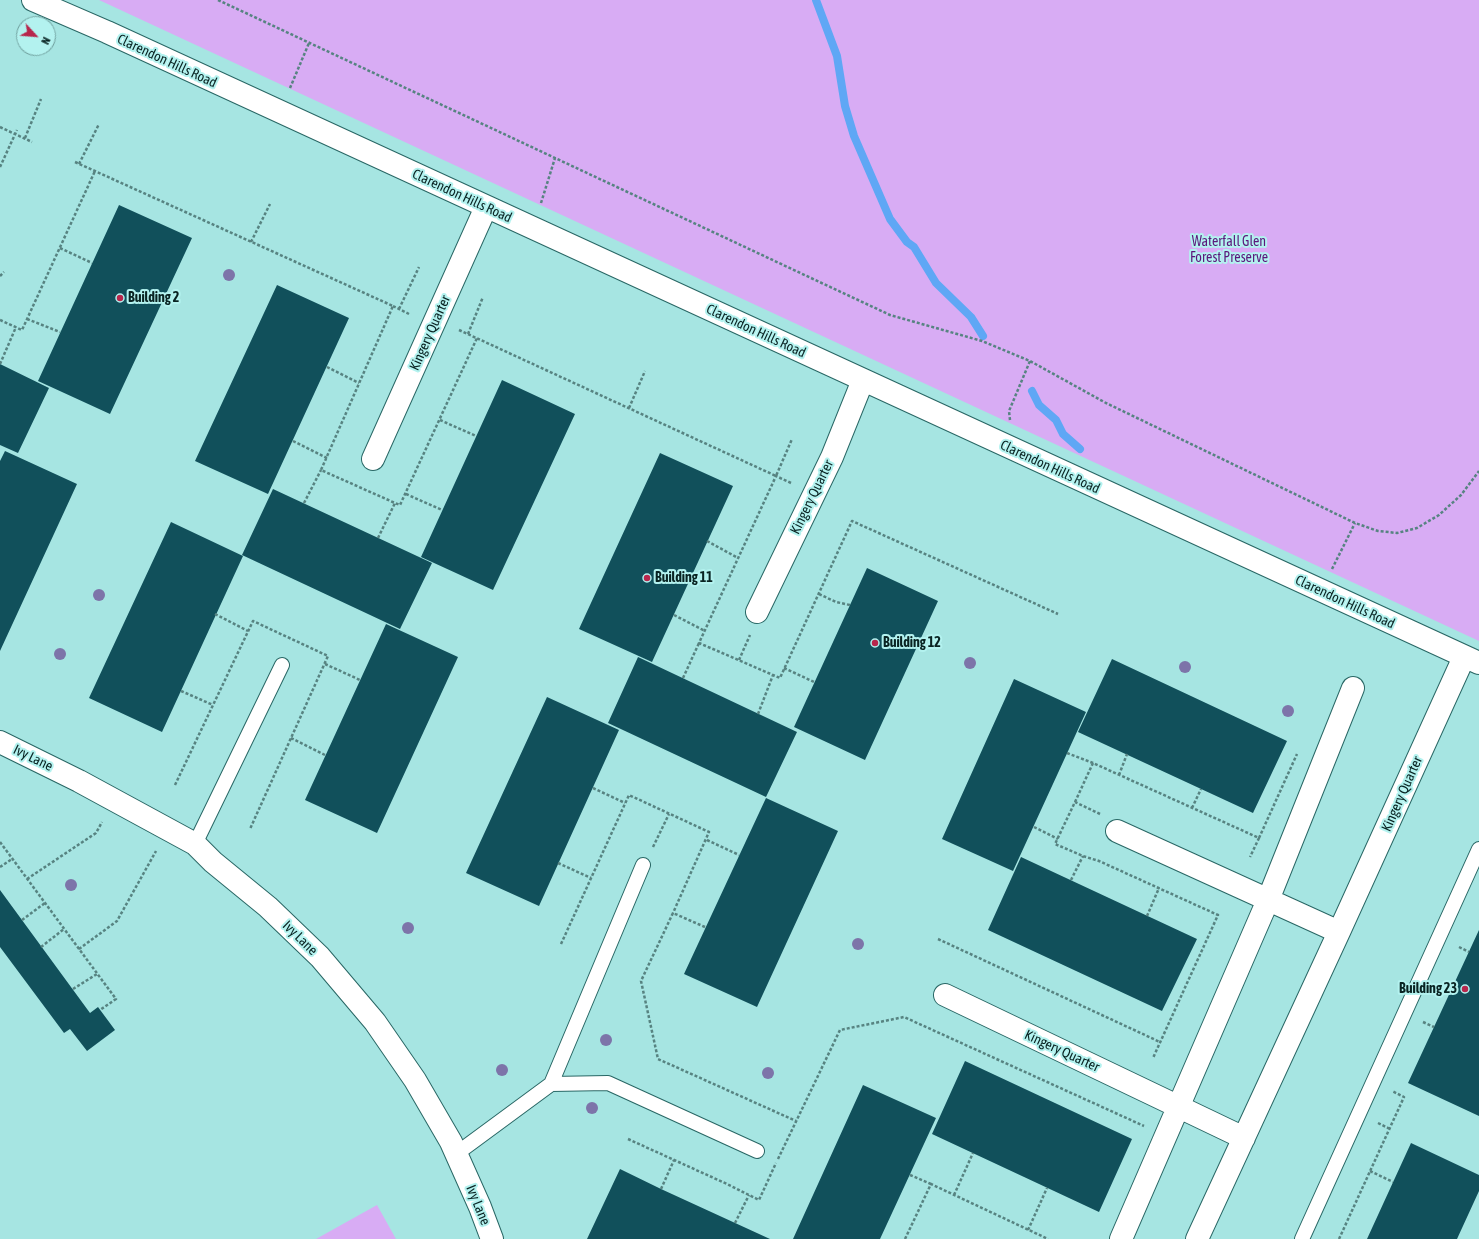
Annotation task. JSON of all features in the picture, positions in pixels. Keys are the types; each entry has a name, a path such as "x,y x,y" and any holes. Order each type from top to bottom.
{"street":[{"name":"Clarendon Hills Road","path":"33,0 1472,660"},
{"name":"Kingery Quarter","path":"374,459 486,207"},
{"name":"Kingery Quarter","path":"755,620 832,457 863,380"},
{"name":"Kingery Quarter","path":"1197,1239 1339,932 1472,660"},
{"path":"1121,1239 1268,900 1353,688"},
{"name":"Ivy Lane","path":"0,742 79,781 195,844 214,862 268,907 320,957 375,1022 415,1080 456,1154 480,1207 492,1239"},
{"path":"1117,832 1339,932"},
{"name":"Kingery Quarter","path":"945,995 1244,1138"}],"lane":[{"path":"195,844 282,664"},
{"path":"1302,1239 1479,849"},
{"path":"456,1154 551,1084 643,865"},
{"path":"551,1084 608,1083 757,1151"}],"path":[{"path":"218,0 890,315 982,341 1030,361 1106,403 1355,523 1378,531 1396,533 1417,528 1439,515 1462,495 1479,471"},
{"path":"280,112 310,43"},
{"path":"25,138 41,99"},
{"path":"79,164 99,124"},
{"path":"0,127 32,142"},
{"path":"0,167 17,130"},
{"path":"533,229 555,158"},
{"path":"75,162 409,314"},
{"path":"0,320 22,330 95,171"},
{"path":"251,242 270,204"},
{"path":"60,248 92,263"},
{"path":"399,309 419,266"},
{"path":"0,276 4,272"},
{"path":"468,334 484,297"},
{"path":"304,503 327,458 393,306"},
{"path":"27,319 60,332"},
{"path":"0,364 16,327"},
{"path":"459,330 791,484"},
{"path":"321,470 400,505 477,338"},
{"path":"1016,451 1009,411 1030,361"},
{"path":"327,367 359,383"},
{"path":"629,408 645,371"},
{"path":"440,420 476,436"},
{"path":"683,678 792,439"},
{"path":"293,441 327,458"},
{"path":"406,494 442,510"},
{"path":"378,538 395,503"},
{"path":"699,642 780,678 852,522 1058,614"},
{"path":"1332,570 1355,523"},
{"path":"707,542 738,558"},
{"path":"819,594 836,602 850,605"},
{"path":"215,614 248,631"},
{"path":"674,615 704,631"},
{"path":"739,660 755,620"},
{"path":"324,664 360,680"},
{"path":"784,668 814,682"},
{"path":"758,714 774,675"},
{"path":"181,691 213,705"},
{"path":"291,738 325,754"},
{"path":"1250,857 1298,752"},
{"path":"1067,753 1093,763 1259,838"},
{"path":"1119,775 1127,754"},
{"path":"1093,763 1055,844 1099,861 1218,915 1153,1058"},
{"path":"593,788 626,803"},
{"path":"1192,808 1201,789"},
{"path":"1075,802 1103,815"},
{"path":"660,835 669,814"},
{"path":"1034,827 1058,839"},
{"path":"27,880 96,833"},
{"path":"707,840 739,855"},
{"path":"0,842 116,999 100,1010"},
{"path":"1071,880 1083,856"},
{"path":"0,867 12,858"},
{"path":"79,949 117,921 150,863"},
{"path":"558,863 591,878"},
{"path":"1147,916 1159,888"},
{"path":"22,920 45,903"},
{"path":"705,927 673,913 641,981 658,1059 796,1121"},
{"path":"41,947 64,929"},
{"path":"938,939 1160,1042"},
{"path":"73,989 97,974"},
{"path":"628,1139 759,1200 840,1030 904,1017 1149,1128"},
{"path":"954,1195 973,1153"},
{"path":"661,1189 674,1160"},
{"path":"1370,1171 1393,1182"},
{"path":"910,1175 1048,1239"},
{"path":"905,1239 931,1184"},
{"path":"1028,1230 1047,1188"},
{"path":"735,1223 749,1195"}],"green space":[{"name":"Waterfall Glen Forest Preserve","path":"99,0 1479,0 1479,641"},
{"path":"377,1205 396,1239 316,1239"}],"building":[{"name":"Building 2","path":"119,205 192,238 110,414 38,381"},
{"path":"277,285 349,318 268,494 195,461"},
{"path":"0,364 49,388 18,453 0,445"},
{"path":"502,380 575,414 493,590 421,557"},
{"path":"5,451 77,484 0,651 0,461"},
{"name":"Building 11","path":"660,453 733,486 652,662 579,629"},
{"path":"273,489 432,563 400,629 242,555"},
{"path":"171,522 243,556 162,732 89,698"},
{"name":"Building 12","path":"867,568 938,601 865,760 794,727"},
{"path":"386,624 458,657 377,833 305,800"},
{"path":"638,657 797,732 766,797 608,723"},
{"path":"1112,659 1287,741 1253,813 1078,732"},
{"path":"1014,679 1086,712 1013,871 942,839"},
{"path":"547,697 619,730 539,906 466,873"},
{"path":"766,798 838,831 757,1007 684,974"},
{"path":"1021,857 1197,939 1162,1011 988,930"},
{"path":"0,890 90,1013 98,1007 115,1030 87,1051 70,1029 64,1033 0,947"},
{"name":"Building 23","path":"1479,930 1479,1116 1408,1083"},
{"path":"965,1061 1132,1139 1099,1212 932,1134"},
{"path":"863,1085 936,1118 880,1239 793,1239"},
{"path":"1411,1143 1479,1175 1479,1191 1457,1239 1367,1239"},
{"path":"620,1169 661,1189 770,1239 587,1239"}],"waterway":[{"path":"816,0 837,56 845,106 854,136 890,219 907,242 914,247 936,283 971,317 983,336"},
{"path":"1032,391 1039,405 1056,420 1063,434 1080,449"}],"place":[{"name":"Building 2","path":"120,298"},
{"name":"Building 11","path":"647,578"},
{"name":"Building 12","path":"875,643"},
{"name":"Building 23","path":"1465,989"}]}
